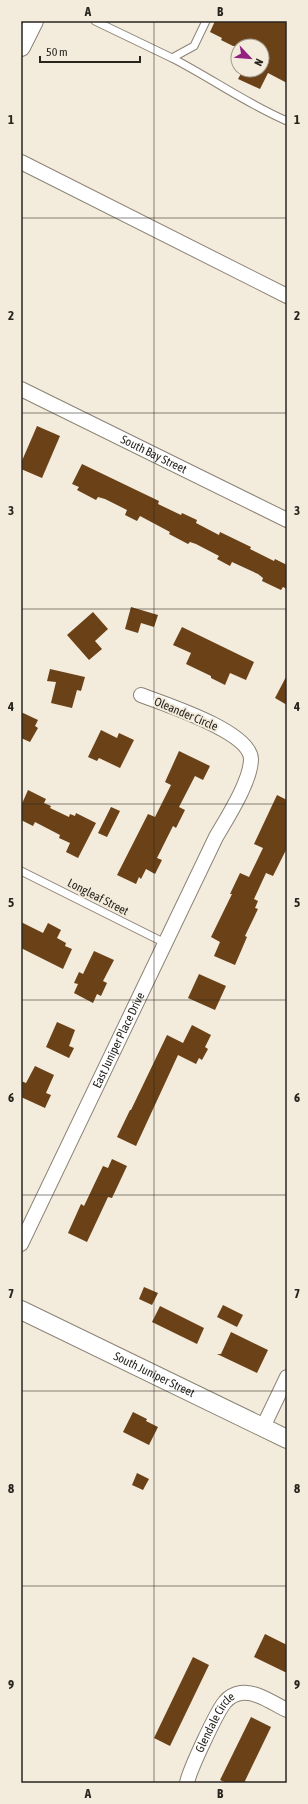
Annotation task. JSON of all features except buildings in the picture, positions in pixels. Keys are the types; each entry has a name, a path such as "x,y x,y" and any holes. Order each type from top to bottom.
{"street":[{"path":"21,47 34,21"},
{"path":"21,162 287,296"},
{"name":"South Bay Street","path":"21,389 287,520"},
{"name":"Oleander Circle","path":"141,695 218,726 236,738 248,749 251,759 248,776 216,838"},
{"name":"East Juniper Place Drive","path":"21,1244 216,838"},
{"name":"South Juniper Street","path":"21,1310 287,1439"},
{"path":"263,1427 287,1377"},
{"name":"Glendale Circle","path":"187,1783 192,1768 221,1708 230,1698 243,1693 252,1694 287,1710"}],"lane":[{"path":"95,21 209,77 265,112 287,121"},
{"path":"172,58 194,46 206,21"},
{"name":"Longleaf Street","path":"21,871 165,944"}]}
